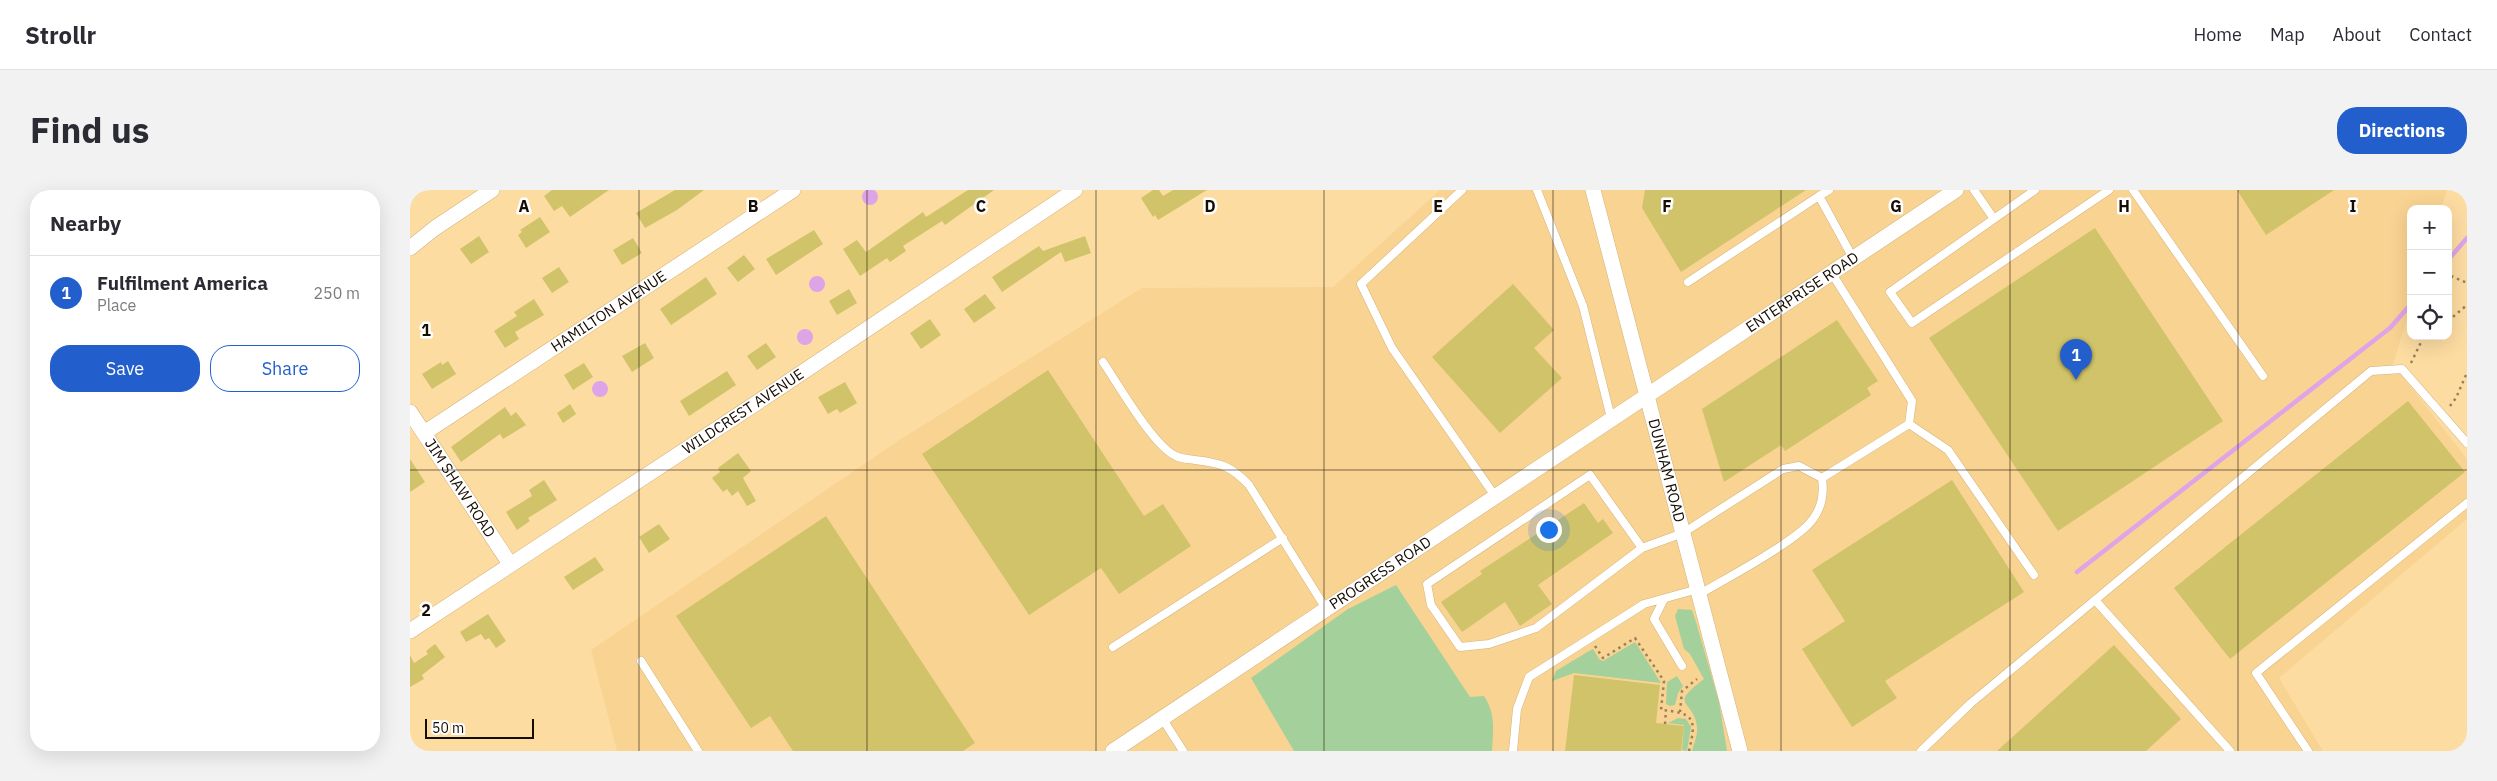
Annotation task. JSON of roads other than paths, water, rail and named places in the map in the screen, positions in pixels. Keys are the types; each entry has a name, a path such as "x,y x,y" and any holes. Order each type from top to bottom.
{"street":[{"path":"410,248 435,228 492,190"},
{"name":"HAMILTON AVENUE","path":"424,433 793,190"},
{"name":"WILDCREST AVENUE","path":"410,631 773,392 1058,194 1075,190"},
{"name":"DUNHAM ROAD","path":"1593,190 1740,751"},
{"name":"ENTERPRISE ROAD","path":"1646,394 1956,190"},
{"name":"PROGRESS ROAD","path":"1113,751 1646,394"},
{"name":"JIM SHAW ROAD","path":"410,412 510,564"}],"lane":[{"path":"1462,190 1361,284 1392,348 1495,496"},
{"path":"1537,190 1584,306 1611,418"},
{"path":"1688,282 1829,190"},
{"path":"1974,190 1994,219"},
{"path":"2035,190 1890,292 1912,323 2109,190"},
{"path":"2133,190 2263,376"},
{"path":"1819,196 1853,258"},
{"path":"1831,272 1912,401 1909,424"},
{"path":"1103,362 1156,440 1176,457 1219,463 1235,471 1249,485 1326,609"},
{"path":"1921,751 1971,703 2370,370 2402,369 2467,443"},
{"path":"1822,478 1909,424"},
{"path":"1909,424 1948,450 2034,576"},
{"path":"1642,548 1590,475 1427,584 1431,606 1460,648 1489,644 1536,628 1642,548 1683,533 1782,469 1799,466 1822,478"},
{"path":"1513,751 1517,709 1530,677 1644,604 1699,592 1795,536 1813,519 1824,494 1822,478"},
{"path":"2308,751 2256,673 2467,503"},
{"path":"1113,648 1283,538"},
{"path":"1664,599 1654,619 1682,666"},
{"path":"2095,600 2230,751"},
{"path":"641,661 698,751"},
{"path":"1162,718 1183,751"}],"waterway":[{"path":"2452,255 2467,238"},
{"path":"2077,572 2390,328 2407,309"}],"place":[{"name":"Fulfilment America","path":"2076,380"}]}
